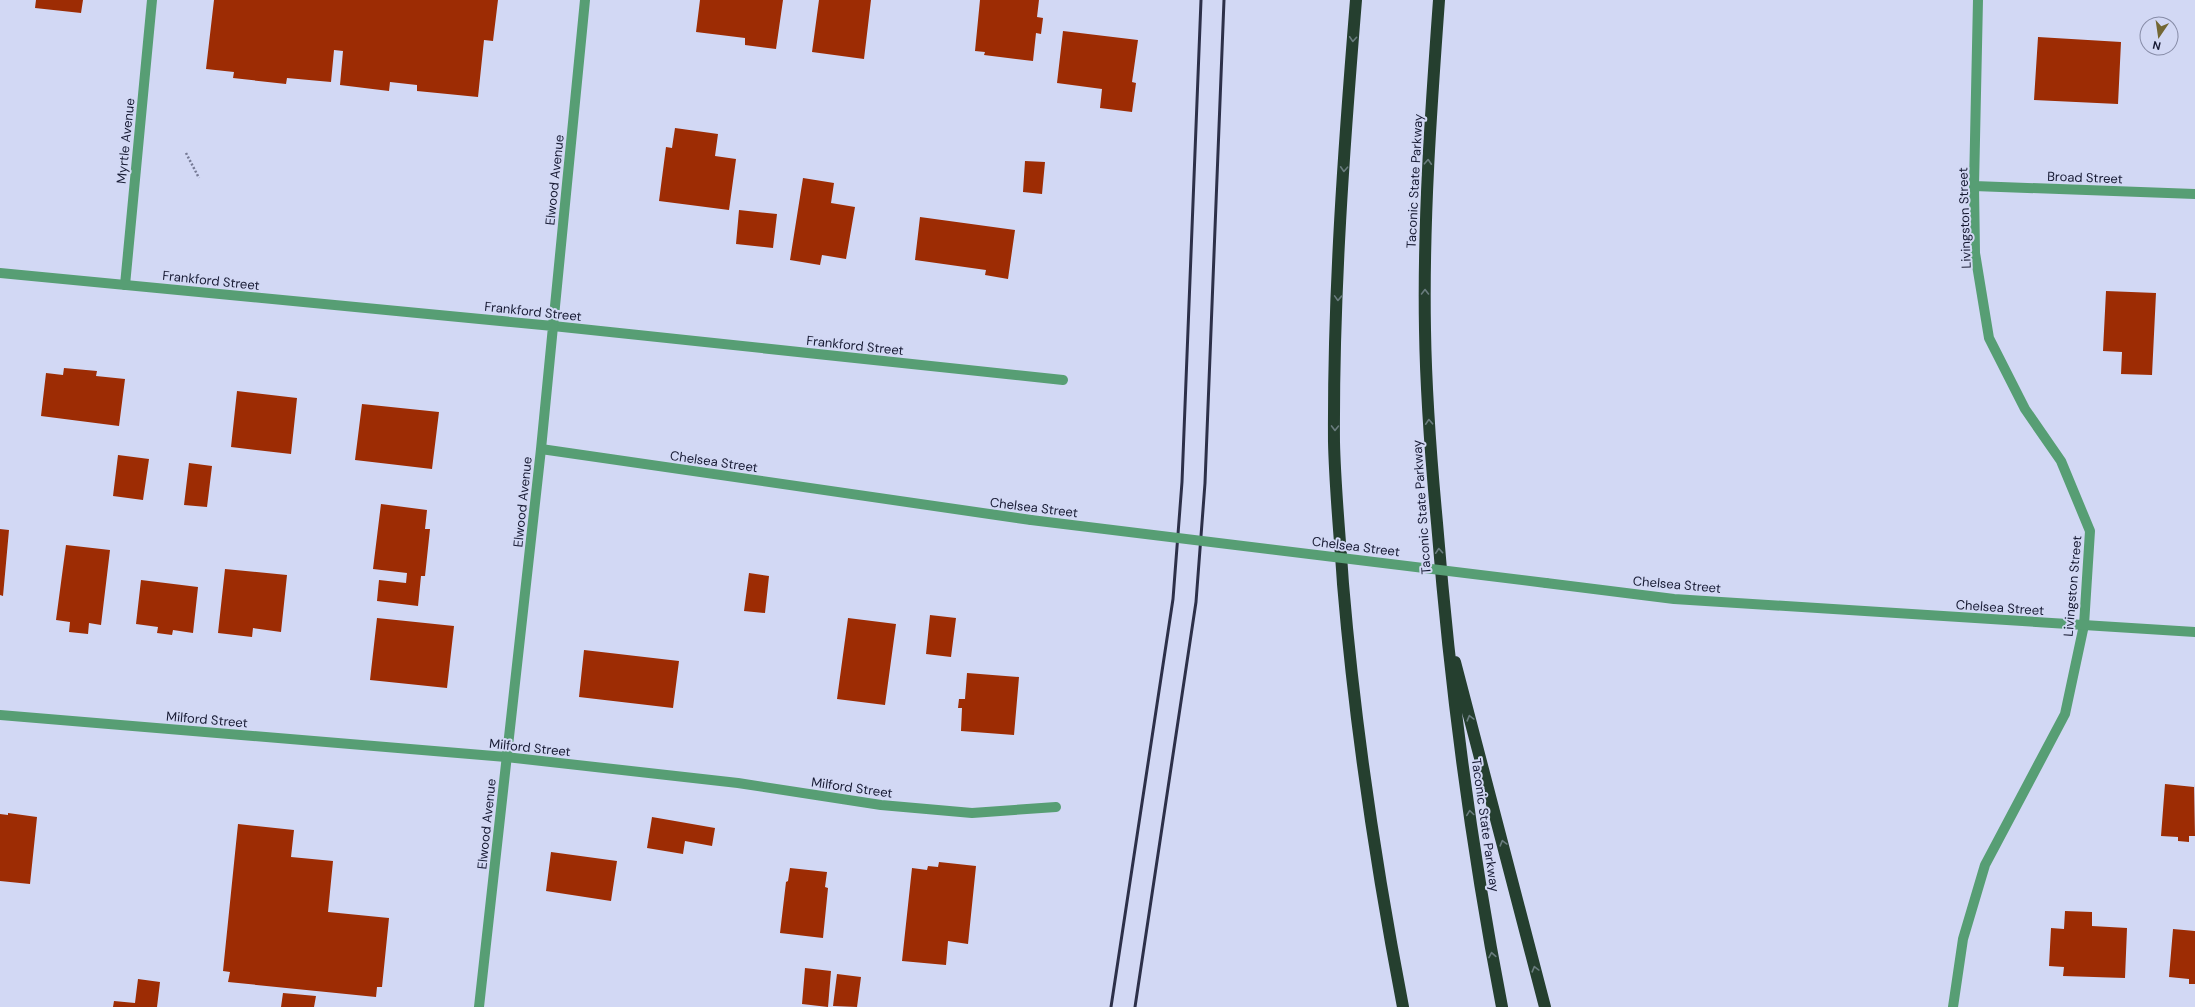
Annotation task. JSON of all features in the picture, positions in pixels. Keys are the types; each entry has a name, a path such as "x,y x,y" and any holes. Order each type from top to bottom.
{"highway":[{"path":"1356,0 1343,192 1334,443 1345,622 1368,802 1383,904 1403,1007"},
{"name":"Taconic State Parkway","path":"1439,0 1424,241 1425,330 1430,440 1444,618 1456,722 1484,911 1502,1007"},
{"path":"1444,618 1545,1007"}],"street":[{"name":"Myrtle Avenue","path":"125,285 152,0"},
{"name":"Elwood Avenue","path":"479,1007 541,449 585,0"},
{"name":"Livingston Street","path":"1953,1007 1963,939 1985,866 2065,714 2084,625 2090,531 2061,461 2026,409 1990,338 1975,254 1974,186 1978,0"},
{"name":"Broad Street","path":"1974,186 2195,194"},
{"name":"Frankford Street","path":"0,273 553,326 1063,380"},
{"name":"Chelsea Street","path":"541,449 1031,520 1674,599 2195,632"},
{"name":"Milford Street","path":"0,715 506,758 738,783 881,805 972,813 1056,807"}],"path":[{"path":"186,153 199,178"}],"building":[{"path":"36,0 83,0 81,13 35,8"},
{"path":"214,0 498,0 493,41 484,40 478,97 417,91 417,85 390,82 389,91 340,85 343,51 334,50 331,82 287,78 286,84 233,78 234,72 206,69"},
{"path":"700,0 783,0 776,49 745,45 745,38 696,32"},
{"path":"819,0 871,0 864,59 812,52"},
{"path":"980,0 1039,0 1037,17 1043,18 1041,34 1036,33 1033,61 984,55 985,52 975,51"},
{"path":"1063,31 1138,40 1132,82 1136,83 1132,112 1100,108 1102,89 1057,83"},
{"path":"2038,37 2121,42 2118,104 2034,100"},
{"path":"675,128 718,134 715,156 736,159 729,210 659,201 666,147 672,148"},
{"path":"1025,161 1045,162 1042,194 1023,192"},
{"path":"803,178 834,183 831,203 855,207 846,259 822,255 820,265 790,260"},
{"path":"739,210 777,214 773,248 736,244"},
{"path":"920,217 1015,230 1008,279 985,275 986,270 915,260"},
{"path":"2106,291 2156,293 2152,375 2121,374 2122,352 2103,351"},
{"path":"64,368 97,371 96,376 125,379 119,426 41,416 46,373 63,375"},
{"path":"237,391 297,398 291,454 231,447"},
{"path":"362,404 439,412 432,469 355,460"},
{"path":"118,455 149,459 143,500 113,496"},
{"path":"189,463 212,466 207,507 184,505"},
{"path":"381,504 427,510 425,529 430,529 425,576 421,576 418,606 377,601 379,580 406,583 407,573 373,569"},
{"path":"0,529 9,530 3,596 0,595"},
{"path":"66,545 110,550 101,625 89,623 88,634 69,632 70,622 56,620"},
{"path":"225,569 287,575 281,632 253,628 252,637 218,633"},
{"path":"749,573 769,576 765,613 744,611"},
{"path":"141,580 198,587 193,633 173,630 172,635 157,633 158,627 136,624"},
{"path":"930,615 956,618 951,657 926,654"},
{"path":"377,618 454,626 447,688 370,680"},
{"path":"848,618 896,624 885,705 837,699"},
{"path":"584,650 679,661 673,708 579,697"},
{"path":"967,673 1019,677 1014,735 961,731 962,708 958,708 959,699 965,699"},
{"path":"2194,783 2195,836 2189,836 2189,842 2178,841 2178,837 2161,836 2165,784 2194,787"},
{"path":"8,813 37,817 30,884 0,881 0,814 8,815"},
{"path":"652,817 715,828 712,846 685,841 683,854 647,848"},
{"path":"238,824 294,830 291,857 333,861 328,912 389,918 382,987 377,987 376,997 228,982 230,972 223,971"},
{"path":"551,852 617,861 611,901 546,891"},
{"path":"939,862 976,866 968,944 948,941 946,965 902,961 912,868 927,870 928,866 938,867"},
{"path":"790,868 827,872 825,887 828,888 823,938 780,933 786,882 788,881"},
{"path":"2065,911 2092,912 2092,926 2127,928 2125,978 2063,976 2064,967 2049,966 2051,928 2064,929"},
{"path":"2173,929 2195,931 2195,984 2189,984 2189,979 2169,977"},
{"path":"805,968 831,971 828,1007 802,1004"},
{"path":"837,974 861,977 857,1007 833,1006"},
{"path":"138,979 160,982 157,1007 113,1007 114,1001 135,1003"},
{"path":"283,993 316,996 314,1007 281,1007"}],"railway":[{"path":"1111,1007 1173,599 1182,482 1201,0"},
{"path":"1135,1007 1196,602 1205,483 1224,0"}]}
